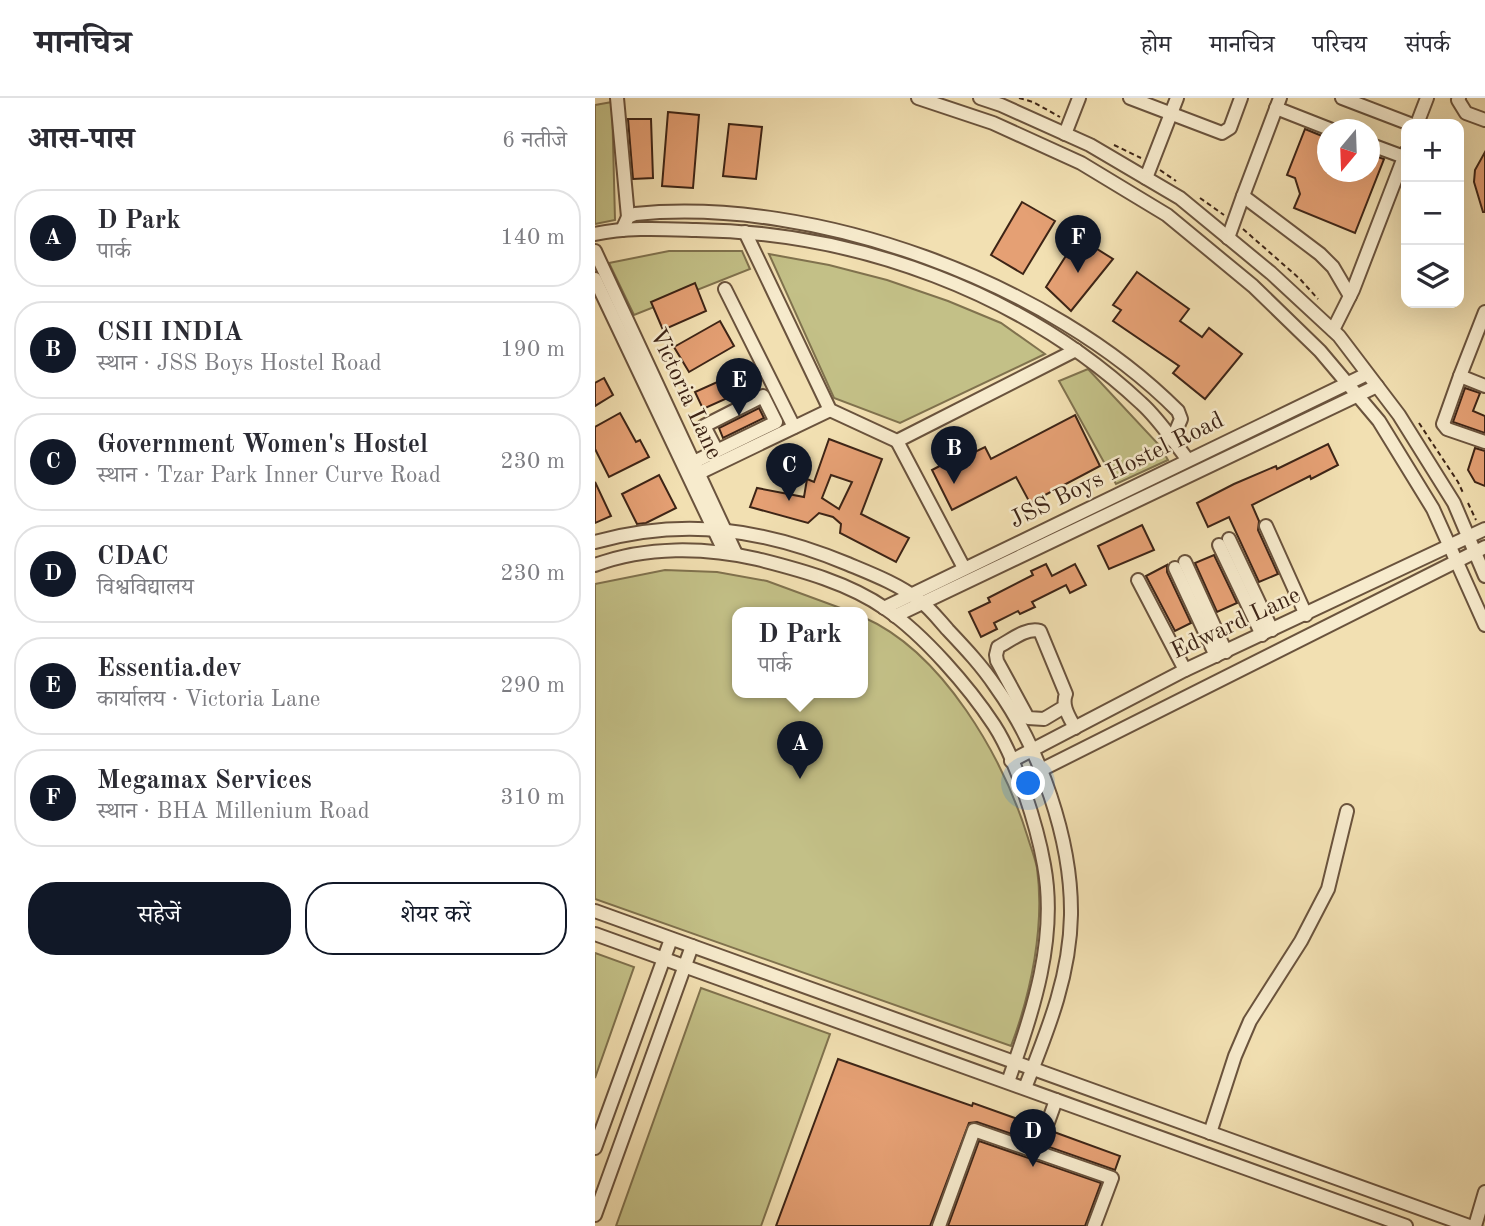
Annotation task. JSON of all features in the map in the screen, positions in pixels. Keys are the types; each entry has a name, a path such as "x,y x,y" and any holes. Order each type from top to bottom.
{"street":[{"path":"617,98 628,217 622,230"},
{"path":"918,98 993,123 1081,163 1167,215 1253,286 1320,351 1380,421 1433,509 1485,625"},
{"path":"980,98 1001,104 1090,145 1180,198 1271,273 1332,330 1399,415 1454,503 1478,533 1485,576"},
{"path":"1065,134 1079,98"},
{"path":"1130,98 1222,133 1230,128 1241,98"},
{"path":"1146,178 1177,98"},
{"path":"1342,98 1401,121"},
{"path":"1419,119 1427,98"},
{"path":"1459,98 1466,113 1485,120"},
{"path":"1228,238 1278,103 1317,122"},
{"path":"1380,147 1401,154"},
{"path":"1332,330 1350,296 1401,165"},
{"path":"1243,196 1320,254 1333,267 1350,296"},
{"path":"628,217 651,212 702,212 794,223 841,232 906,252 995,285 1053,315 1106,350 1168,401 1178,411 1181,419 1172,440"},
{"path":"595,234 622,230 745,232 831,244 874,255 949,282 1018,314 1076,350 1143,405 1188,460"},
{"path":"745,232 830,410 897,441 964,568"},
{"name":"Victoria Lane","path":"595,251 696,468 719,530"},
{"name":"Victoria Lane","path":"595,279 730,554"},
{"path":"725,289 794,427"},
{"path":"1485,312 1443,424 1447,429 1485,442"},
{"path":"897,441 1076,350"},
{"name":"JSS Boys Hostel Road","path":"890,612 910,594 1367,374"},
{"path":"1460,376 1485,386"},
{"name":"JSS Boys Hostel Road","path":"890,612 923,603 1377,386"},
{"path":"696,468 717,451 776,422 763,396 704,426 717,451"},
{"path":"696,468 830,410"},
{"path":"1150,478 1157,491"},
{"path":"1266,526 1306,615"},
{"path":"595,542 625,534 690,529 719,530 777,539 823,554 878,576 923,603 997,687 1032,751 1050,796 1066,862 1071,915 1067,965 1055,1011 1025,1088"},
{"name":"Edward Lane","path":"1011,761 1185,670 1478,533"},
{"path":"1224,542 1267,632"},
{"name":"Edward Lane","path":"1019,781 1480,549"},
{"path":"595,565 614,558 653,552 693,551 730,554 814,576 854,590 890,612 924,641 961,683 995,726 1019,781 1045,866 1048,927 1043,965 1008,1082"},
{"path":"814,576 823,554"},
{"path":"1180,565 1221,654"},
{"path":"1138,580 1185,670"},
{"path":"1065,708 1044,719 1028,718 997,661 998,647 1028,631 1040,631 1066,694 1063,700 1065,708 1075,728"},
{"path":"1210,1133 1235,1056 1250,1021 1301,942 1328,889 1347,811"},
{"path":"595,911 1472,1226 1485,1192"},
{"path":"595,934 1406,1226"},
{"path":"595,1148 671,939"},
{"path":"595,1215 692,946"},
{"path":"1037,1153 1056,1100"},
{"path":"939,1226 974,1130 1112,1178 1094,1226"}],"shaded area":[{"path":"612,102 615,220 595,224 595,105"},
{"path":"669,251 742,251 750,269 634,315 609,263"},
{"path":"769,254 829,265 887,280 948,301 1001,323 1045,354 900,423 834,398"},
{"path":"1088,369 1160,446 1168,460 1116,484 1059,381"},
{"path":"665,570 717,572 767,581 838,607 732,607 732,698 868,698 868,620 892,633 919,655 944,681 966,710 1003,774 1037,868 1039,913 1035,959 1025,1004 1011,1046 595,899 595,584"},
{"path":"595,953 634,967 595,1078"},
{"path":"701,988 830,1034 761,1226 616,1226"}],"building":[{"path":"668,112 699,115 693,188 662,186"},
{"path":"628,119 651,119 653,178 633,179"},
{"path":"729,124 762,127 756,179 723,176"},
{"path":"1305,129 1317,134 1317,182 1375,182 1355,233 1294,208 1300,194 1295,178 1287,175"},
{"path":"1485,152 1483,212 1474,182 1475,170"},
{"path":"1022,202 1055,221 1023,274 991,255"},
{"path":"1078,237 1113,259 1071,311 1046,287"},
{"path":"1137,272 1189,309 1180,321 1202,337 1209,328 1242,354 1205,399 1173,373 1179,366 1113,321 1121,310 1113,305"},
{"path":"695,283 706,311 663,330 651,302"},
{"path":"720,321 734,346 689,372 674,347"},
{"path":"744,370 752,387 703,409 695,392"},
{"path":"604,378 613,395 595,406 595,383"},
{"path":"1465,388 1480,393 1473,411 1485,416 1485,433 1453,422"},
{"path":"759,408 764,418 723,438 719,428"},
{"path":"620,413 636,442 640,440 649,457 609,477 595,449 595,427"},
{"path":"1075,415 1100,466 1030,503 1016,477 952,510 932,470 985,447 991,459"},
{"path":"829,439 882,459 861,514 909,538 896,562 840,533 841,524 833,517 819,513 808,523 750,507 757,488 804,497 807,479 814,482","holes":["831,475 852,482 839,509 822,498"]},
{"path":"1328,444 1338,465 1252,505 1259,521 1258,530 1278,574 1259,582 1229,517 1208,527 1197,503 1234,484 1276,466 1277,469"},
{"path":"1475,448 1485,451 1485,486 1475,482 1468,470"},
{"path":"659,475 676,508 646,523 637,524 622,494"},
{"path":"595,482 611,516 595,523"},
{"path":"1142,525 1154,550 1109,569 1098,546"},
{"path":"1214,555 1237,603 1217,612 1195,563"},
{"path":"1046,564 1052,576 1075,564 1086,585 1070,593 1066,585 1032,602 1035,607 1020,614 1018,611 994,623 997,629 981,637 969,612 990,602 988,598 1033,575 1031,571"},
{"path":"1167,565 1167,572 1191,623 1175,631 1146,576"},
{"path":"838,1059 1037,1126 1032,1141 977,1122 969,1123 930,1226 776,1226"},
{"path":"1054,1132 1120,1156 1115,1170 1049,1147"},
{"path":"979,1141 1101,1183 1085,1226 948,1226"}],"place":[{"name":"Megamax Services","path":"1078,273"},
{"name":"Essentia.dev","path":"739,416"},
{"name":"CSII INDIA","path":"954,484"},
{"name":"Government Women's Hostel","path":"789,501"},
{"name":"D Park","path":"800,779"},
{"name":"CDAC","path":"1033,1167"}]}
